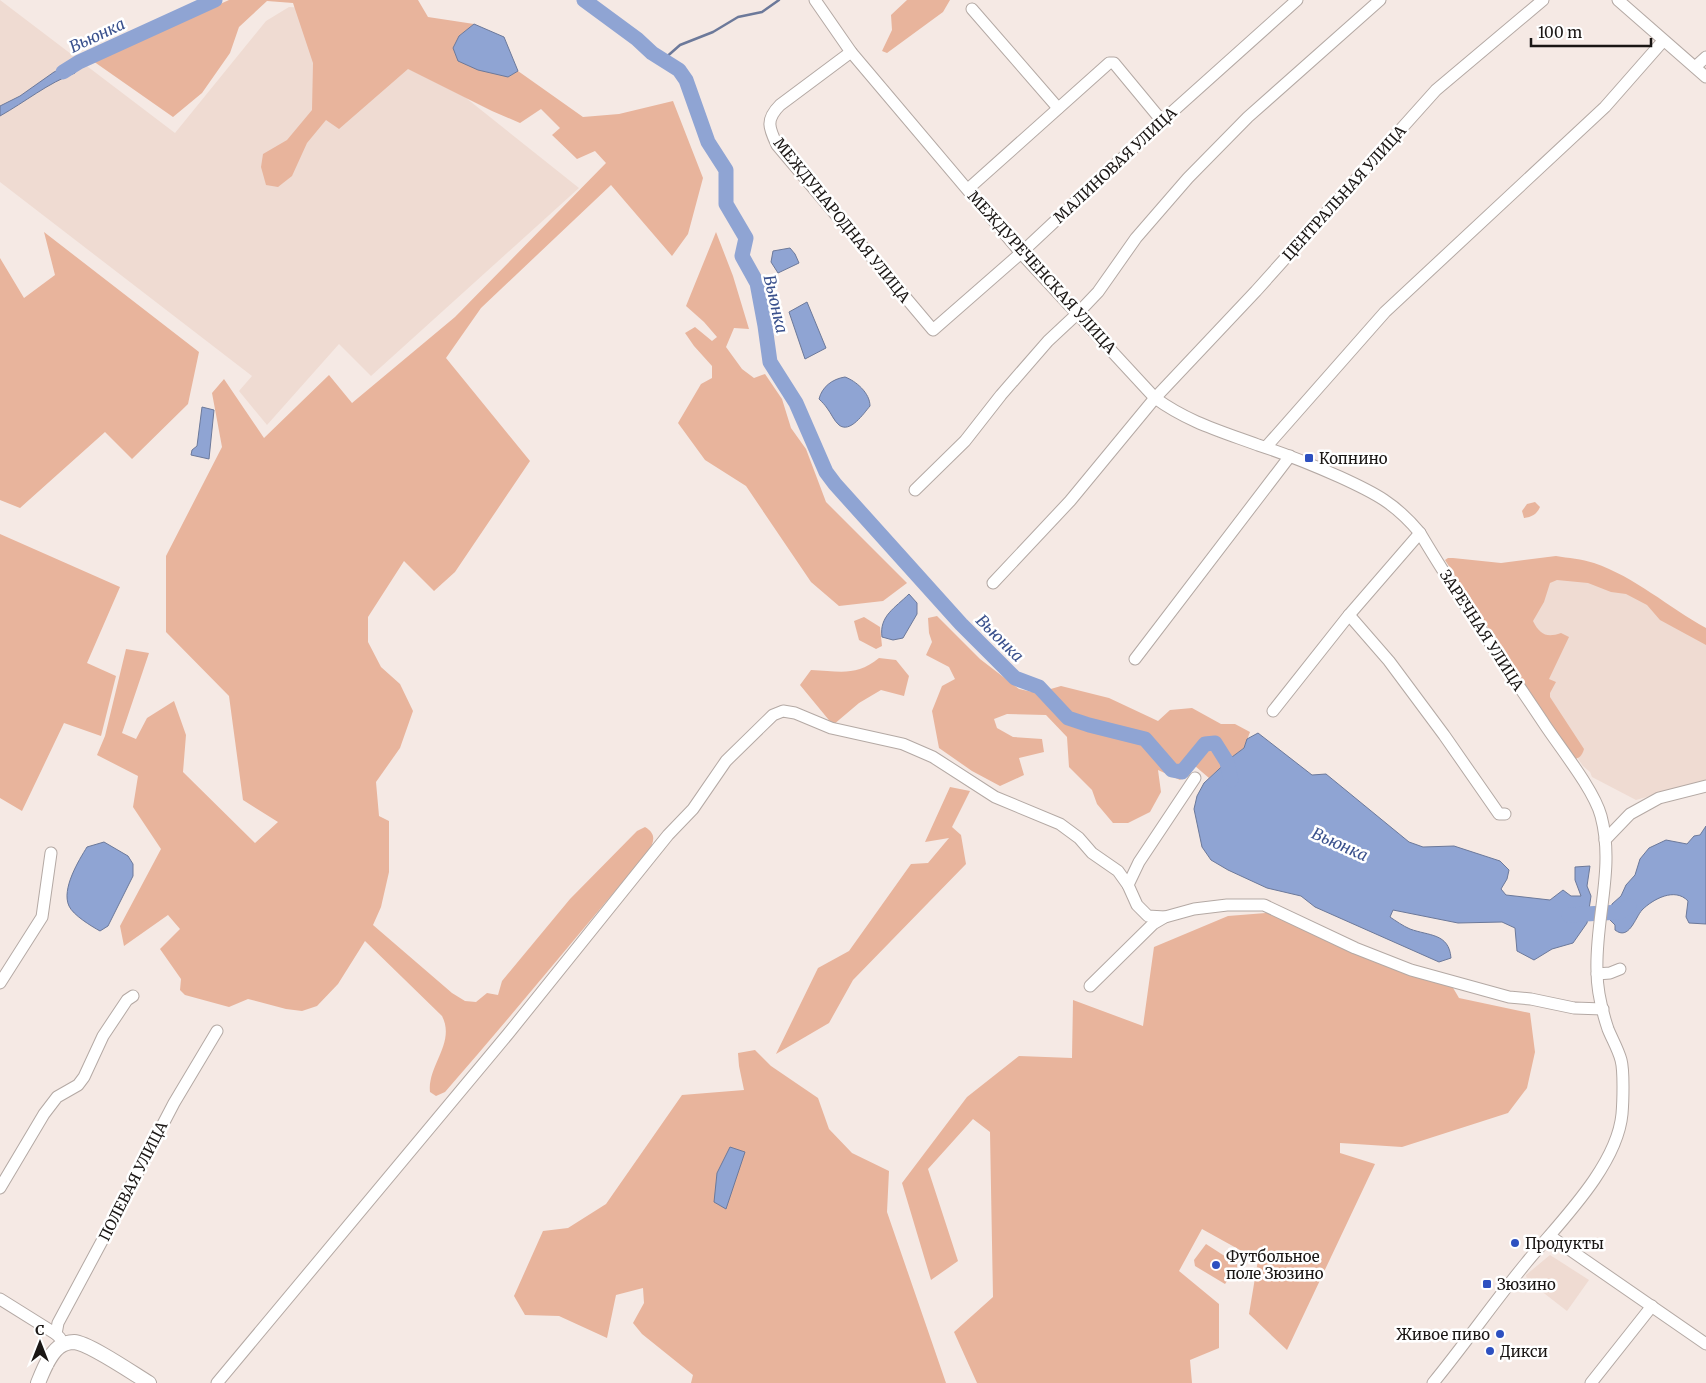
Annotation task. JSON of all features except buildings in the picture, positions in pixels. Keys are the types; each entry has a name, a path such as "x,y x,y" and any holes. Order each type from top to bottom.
{"main road":[{"path":"38,1383 51,1357 58,1348 60,1339 86,1346 149,1383"}],"street":[{"name":"МЕЖДУРЕЧЕНСКАЯ УЛИЦА","path":"815,0 851,52 1021,253 1155,398 1168,408 1194,422 1266,448"},
{"name":"МАЛИНОВАЯ УЛИЦА","path":"933,330 1021,253 1162,121 1297,0"},
{"path":"915,490 966,441 1001,395 1048,341 1078,314 1098,292 1136,238 1188,178 1248,117 1380,0"},
{"name":"ЦЕНТРАЛЬНАЯ УЛИЦА","path":"993,583 1070,501 1155,398 1256,291 1436,90 1543,0"},
{"path":"1618,0 1706,77"},
{"path":"972,9 1058,108"},
{"path":"1266,448 1384,312 1604,107 1663,41"},
{"name":"МЕЖДУНАРОДНАЯ УЛИЦА","path":"851,52 780,105 772,113 769,121 770,131 777,145 933,330"},
{"path":"1695,67 1706,58"},
{"path":"968,189 1109,63 1114,63 1162,121"},
{"name":"ЗАРЕЧНАЯ УЛИЦА","path":"1266,448 1290,456 1374,493 1390,503 1407,518 1420,533 1591,794 1601,814 1606,840 1607,865 1605,887 1597,930 1597,974 1608,1029 1622,1063 1622,1115 1616,1140 1592,1183 1433,1383"},
{"path":"1135,659 1290,456"},
{"path":"1273,711 1349,615 1420,533"},
{"path":"1349,615 1389,661 1499,814 1505,814"},
{"path":"217,1383 508,1034 668,835 693,809 726,761 773,715 783,711 795,713 831,728 902,744 933,757 995,797 1060,824 1079,838 1092,854 1118,871 1128,885 1137,905 1148,916 1165,917"},
{"path":"1128,885 1138,862 1195,778"},
{"path":"1606,840 1630,814 1644,806 1659,798 1706,786"},
{"path":"0,983 42,917 51,853"},
{"path":"1090,986 1153,924 1165,917 1194,909 1227,905 1264,905 1355,948 1411,970 1509,997 1531,999 1574,1008 1603,1008"},
{"path":"1597,974 1610,973 1620,969"},
{"path":"0,1188 44,1114 57,1097 78,1085 84,1077 103,1036 127,1000 133,996"},
{"name":"ПОЛЕВАЯ УЛИЦА","path":"60,1339 58,1322 174,1104 217,1031"},
{"path":"1550,1236 1706,1344"},
{"path":"0,1298 60,1339"},
{"path":"1591,1383 1652,1306"}],"shaded area":[{"path":"0,0 175,133 266,21 289,7 341,10 387,35 579,188 371,376 339,344 267,425 239,391 252,376 0,182"},
{"path":"229,0 418,0 428,17 474,24 459,36 508,77 518,71 583,117 619,114 673,101 703,178 688,234 672,256 611,185 481,308 446,358 530,461 455,572 434,591 404,561 368,617 368,642 381,667 400,684 413,711 400,748 376,782 379,816 389,821 389,872 381,907 373,925 452,993 465,1001 476,1002 487,993 498,995 502,981 570,899 637,831 645,827 653,835 652,845 648,852 445,1092 436,1096 430,1092 430,1082 446,1036 442,1016 365,941 338,984 317,1006 302,1011 286,1009 248,999 229,1007 185,995 180,990 181,979 160,949 180,929 168,915 124,946 120,926 161,849 133,807 138,776 97,755 105,736 126,649 149,653 122,733 136,739 147,718 174,701 186,735 183,772 255,843 278,822 243,800 229,696 166,632 166,556 222,447 212,393 224,379 264,438 329,375 352,403 455,317 606,163 595,151 577,159 552,135 560,128 541,109 520,123 408,69 339,129 326,120 307,143 292,176 278,187 266,185 261,167 263,154 287,140 312,110 313,63 293,3 267,1 239,27 230,53 202,93 173,117 93,61"},
{"path":"907,0 950,0 943,12 887,53 882,51 892,30 891,15"},
{"path":"44,232 199,352 188,404 132,459 105,432 20,508 0,500 0,258 24,298 55,275"},
{"path":"716,232 733,276 749,329 734,328 726,347 742,369 754,378 765,374 782,399 791,428 806,449 826,502 907,583 883,601 839,606 811,582 746,486 705,460 678,423 701,384 712,378 712,366 685,333 695,327 712,341 717,337 686,306"},
{"path":"1535,502 1540,507 1537,512 1532,516 1524,518 1522,511 1527,504"},
{"path":"0,534 120,587 87,663 116,676 101,736 64,723 22,811 0,798"},
{"path":"1556,556 1589,562 1609,569 1637,584 1706,628 1706,645 1660,620 1647,605 1626,594 1611,592 1588,583 1557,580 1550,583 1544,602 1533,621 1544,634 1561,633 1569,637 1549,679 1556,682 1550,697 1584,749 1580,757 1574,759 1572,759 1445,560 1453,558 1501,563"},
{"path":"1547,557 1622,583 1706,632 1706,780 1636,800 1592,777 1590,772 1583,766 1497,640"},
{"path":"937,616 980,659 1019,689 1037,693 1061,686 1109,698 1158,721 1170,710 1192,708 1221,724 1235,724 1250,732 1244,748 1209,778 1195,766 1180,780 1158,770 1161,792 1150,812 1128,823 1113,823 1097,804 1092,790 1069,767 1067,737 1046,715 1007,714 994,719 997,728 1013,737 1042,739 1044,752 1019,758 1024,775 1000,786 972,771 939,748 932,711 942,686 955,679 949,667 926,655 932,642 928,618"},
{"path":"864,617 880,627 882,646 876,649 859,640 854,621"},
{"path":"879,658 896,660 909,676 904,696 881,690 859,703 833,725 800,685 811,670 839,672 855,670 871,664"},
{"path":"950,787 970,791 952,827 961,835 966,864 853,980 829,1023 776,1054 818,968 849,951 911,864 928,863 949,838 925,842"},
{"path":"1277,912 1449,981 1459,998 1530,1013 1535,1052 1527,1088 1508,1113 1402,1147 1340,1143 1340,1153 1375,1164 1287,1350 1249,1314 1258,1260 1202,1229 1179,1271 1219,1304 1219,1348 1190,1360 1192,1383 977,1383 954,1332 993,1297 990,1132 973,1119 928,1169 958,1261 931,1280 902,1183 967,1097 1019,1056 1072,1058 1073,1000 1143,1026 1154,947 1228,916"},
{"path":"755,1050 771,1066 818,1098 829,1129 852,1153 889,1171 887,1212 946,1383 691,1383 693,1375 642,1334 633,1323 644,1303 643,1288 616,1295 607,1338 559,1316 525,1315 514,1296 543,1231 568,1228 606,1204 682,1095 744,1090 738,1053"},
{"name":"Футбольное поле Зюзино","path":"1206,1244 1237,1264 1237,1267 1225,1284 1195,1266 1194,1260"},
{"path":"1550,1255 1589,1280 1567,1311 1527,1280 1526,1275"}],"water":[{"path":"474,24 504,37 518,71 508,77 478,70 458,61 453,48 459,36"},
{"path":"79,62 75,73 46,87 0,116 0,106 20,96 54,72"},
{"path":"790,248 799,263 778,273 771,262 773,251"},
{"path":"807,302 826,348 805,359 789,312"},
{"path":"845,377 854,381 862,388 868,397 870,406 856,422 848,427 839,425 819,399 828,384"},
{"path":"202,407 214,410 209,459 191,455 192,450 197,446"},
{"path":"909,594 917,603 917,614 903,638 893,640 882,637 883,623 889,613"},
{"path":"1258,733 1312,775 1326,774 1409,842 1423,847 1454,846 1500,861 1509,870 1507,879 1501,889 1506,895 1550,900 1563,890 1571,896 1581,896 1575,880 1575,867 1590,866 1587,886 1591,896 1587,923 1573,943 1552,949 1534,960 1517,951 1515,928 1502,922 1458,923 1393,910 1390,917 1410,929 1437,937 1446,944 1451,958 1439,962 1315,907 1301,896 1267,888 1228,870 1211,860 1202,847 1194,809 1197,796 1204,783 1244,748 1247,739"},
{"path":"1706,826 1706,924 1689,923 1686,917 1688,901 1683,897 1671,895 1652,902 1642,910 1628,931 1620,933 1615,930 1615,925 1609,919 1612,904 1621,896 1626,885 1635,875 1640,859 1649,848 1666,840 1687,844 1694,836 1700,835"},
{"path":"104,842 128,856 133,864 133,876 108,926 100,931 74,913 69,906 67,891 72,875 87,847"},
{"path":"730,1147 745,1152 726,1209 714,1202 717,1173"}],"waterway":[{"name":"Вьюнка","path":"63,72 79,62 215,0"},
{"name":"Вьюнка","path":"584,0 637,39 652,53 679,70 686,80 708,142 726,170 726,204 746,238 742,256 757,283 770,362 796,403 826,472 835,484 961,624 1015,678 1039,687 1068,718 1145,739 1172,770 1182,772 1205,744 1215,743 1227,762 1231,780"},
{"path":"663,60 680,45 713,32 738,17 762,12 779,0"},
{"name":"Вьюнка","path":"1569,915 1620,912 1629,906"}],"place":[{"name":"Копнино","path":"1309,458"},
{"name":"Продукты","path":"1515,1243"},
{"name":"Футбольное поле Зюзино","path":"1216,1265"},
{"name":"Зюзино","path":"1487,1284"},
{"name":"Живое пиво","path":"1500,1334"},
{"name":"Дикси","path":"1490,1351"}]}
